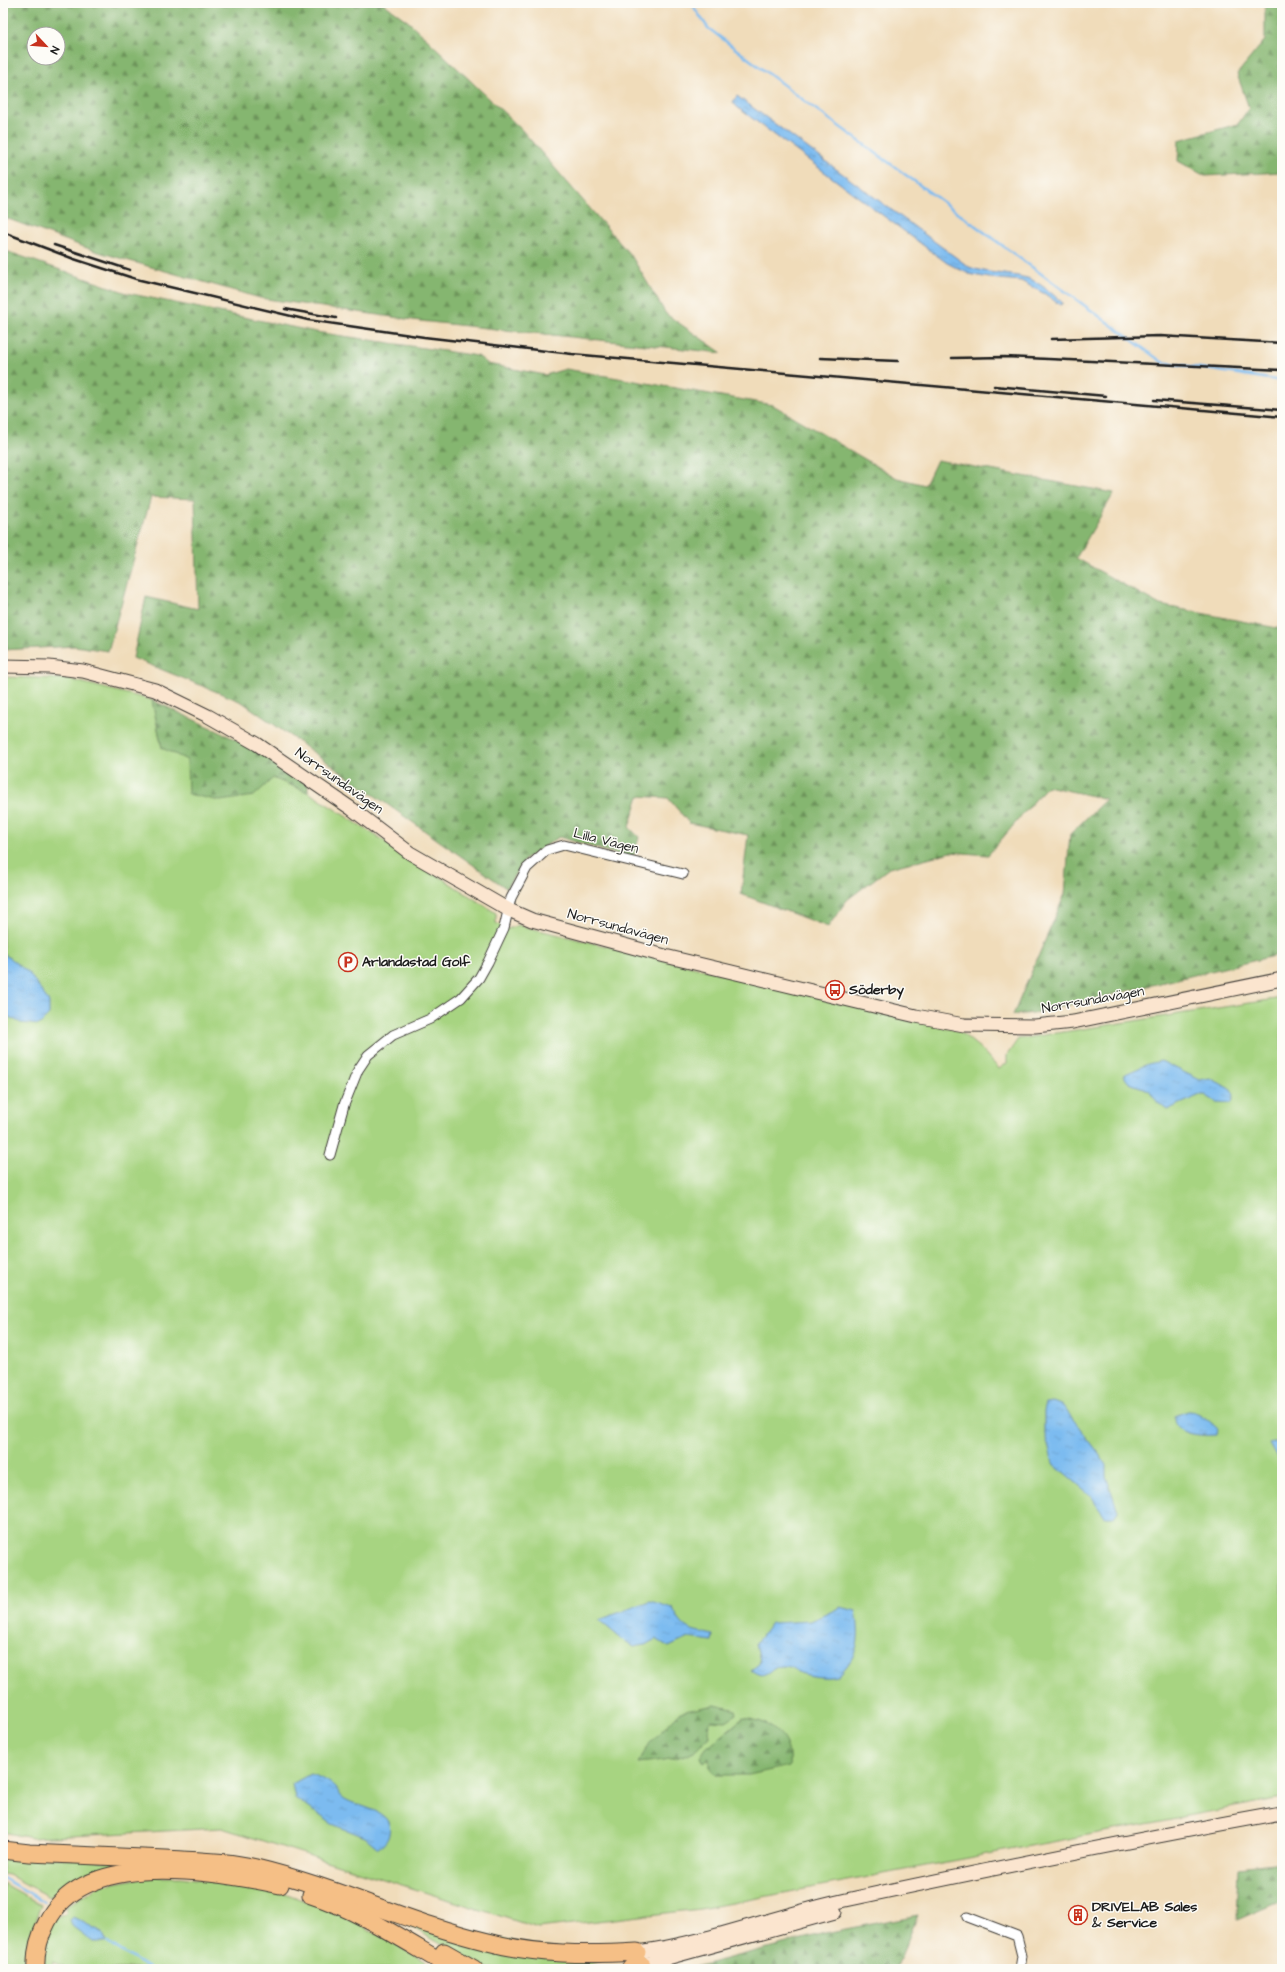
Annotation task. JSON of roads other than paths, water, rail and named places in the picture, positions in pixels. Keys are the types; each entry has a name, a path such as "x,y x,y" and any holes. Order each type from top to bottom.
{"highway":[{"path":"3,1850 29,1853 218,1862 255,1867 323,1887 445,1930 489,1943 537,1951 585,1954 636,1962"},
{"path":"36,1969 35,1959 45,1926 51,1914 76,1890 97,1881 115,1876 134,1873 177,1871 208,1872 242,1877 283,1886 324,1899 363,1918 454,1969"},
{"path":"323,1887 371,1911 474,1969"}],"street":[{"name":"Norrsundavägen","path":"3,666 48,667 83,671 155,690 208,716 257,744 352,809 410,852 468,888 508,910 532,920 665,956 916,1016 964,1024 1035,1026 1073,1022 1282,979"},
{"name":"Lilla Vägen","path":"330,1155 344,1105 358,1070 368,1055 393,1035 430,1018 461,998 479,978 504,928 511,898 527,868 547,850 564,845 683,874"},
{"path":"636,1962 678,1945 845,1901 1072,1852 1282,1813"},
{"path":"966,1917 1017,1936 1022,1956 1020,1969"}],"water":[{"path":"737,96 969,267 983,271 1027,278 1041,285 1063,303 1060,305 1045,294 1021,281 989,278 969,274 947,263 737,107 733,102"},
{"path":"3,953 29,973 49,1002 49,1015 39,1025 21,1023 9,1017 3,1002"},
{"path":"1161,1061 1200,1080 1210,1078 1231,1089 1234,1095 1232,1103 1216,1102 1205,1095 1200,1095 1167,1110 1158,1103 1149,1090 1129,1083 1123,1075 1148,1064"},
{"path":"1053,1402 1063,1406 1101,1456 1106,1466 1106,1476 1118,1511 1114,1517 1105,1517 1088,1493 1053,1463 1044,1431 1044,1410 1046,1403"},
{"path":"1187,1411 1200,1414 1218,1429 1217,1435 1197,1435 1179,1428 1176,1423 1175,1416"},
{"path":"1274,1442 1282,1443 1282,1466 1270,1444"},
{"path":"650,1601 673,1608 684,1626 713,1635 712,1641 688,1638 669,1647 656,1639 645,1645 634,1647 619,1637 599,1620"},
{"path":"841,1607 856,1611 858,1640 851,1661 837,1676 813,1676 800,1673 784,1666 779,1666 761,1675 751,1670 759,1664 760,1661 756,1643 771,1623 811,1621"},
{"path":"310,1774 329,1782 336,1788 342,1797 348,1801 373,1810 386,1819 389,1825 389,1834 384,1844 378,1848 365,1837 332,1824 295,1798 292,1784"},
{"path":"73,1917 102,1932 107,1942 93,1942 72,1926 70,1921"}],"waterway":[{"path":"691,3 708,28 810,105 1162,362 1282,381"},
{"path":"3,1878 45,1902"},
{"path":"107,1942 150,1969"}],"railway":[{"path":"3,232 74,259 136,279 308,320 424,337 572,354 1282,417"},
{"path":"54,245 130,270"},
{"path":"285,309 336,318"},
{"path":"1051,339 1160,336 1282,343"},
{"path":"952,358 1005,357 1282,370"},
{"path":"820,358 898,361"},
{"path":"994,386 1106,396"},
{"path":"1154,400 1282,410"}],"place":[{"name":"Arlandastad Golf","path":"348,962"},
{"name":"Söderby","path":"835,990"},
{"name":"DRIVELAB Sales & Service","path":"1078,1915"}]}
